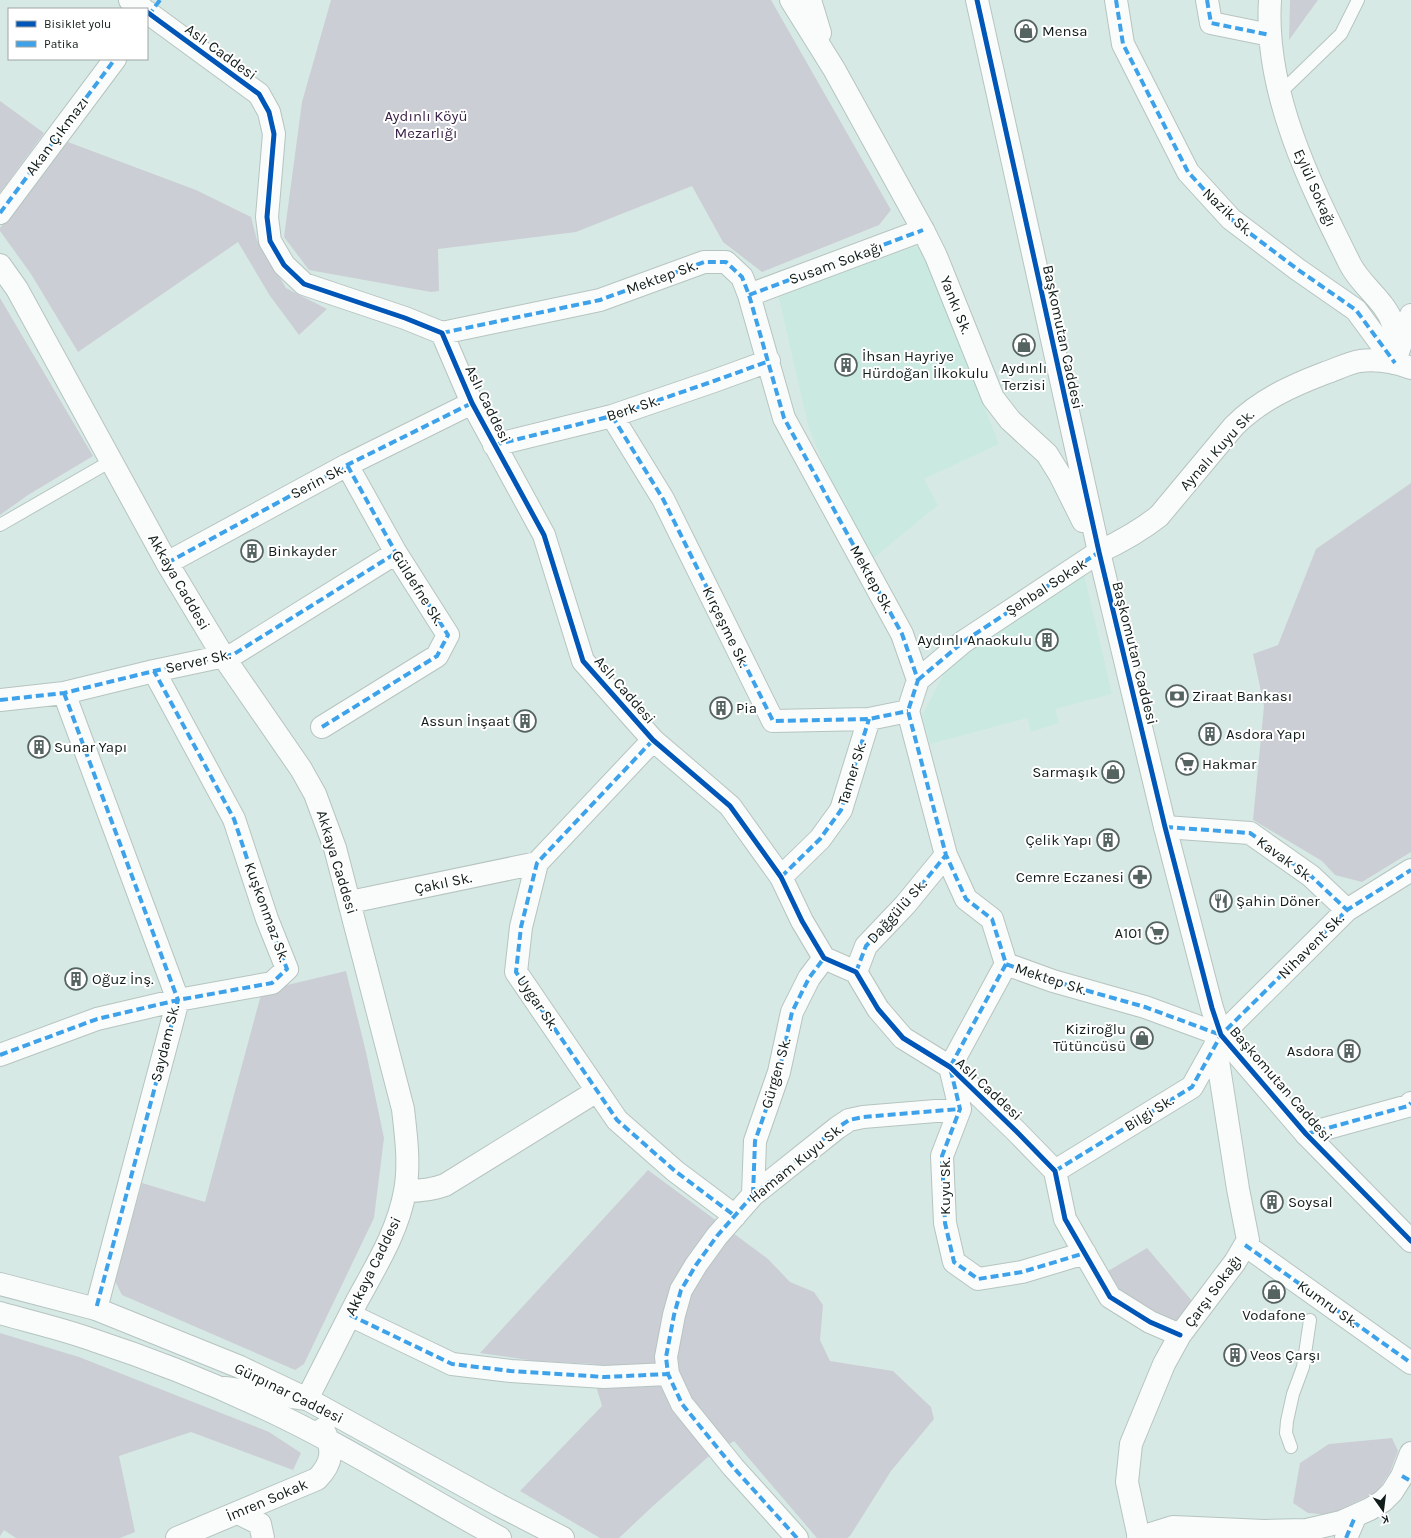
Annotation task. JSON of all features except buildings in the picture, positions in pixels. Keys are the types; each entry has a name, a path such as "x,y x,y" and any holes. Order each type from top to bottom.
{"street":[{"name":"Aslı Caddesi","path":"130,0 145,8"},
{"name":"Yankı Sk.","path":"791,0 834,69 923,230 936,256 993,398 1010,420 1046,454 1057,470 1098,552"},
{"name":"Yankı Sk.","path":"810,0 834,69"},
{"name":"Başkomutan Caddesi","path":"977,0 1098,552 1212,1008 1221,1034 1306,1134 1411,1241"},
{"name":"Nazik Sk.","path":"1116,0 1123,44 1188,172 1231,219 1297,270 1356,310 1403,366"},
{"path":"1207,0 1211,23 1270,35"},
{"name":"Eylül Sokağı","path":"1270,0 1269,17 1272,54 1286,122 1317,196 1352,267 1382,304 1393,324 1403,366"},
{"name":"Aslı Caddesi","path":"149,10 259,94 269,112 274,134 267,217 270,241 284,264 304,284 405,318 442,333 472,403 544,535 583,661 653,740 730,806 781,877 802,921 824,958"},
{"name":"Akan Çıkmazı","path":"0,213 114,60"},
{"name":"Susam Sokağı","path":"749,295 923,230"},
{"name":"Mektep Sk.","path":"442,333 600,300 704,262 726,262 742,277 749,295 784,418 902,634 918,680"},
{"name":"Akkaya Caddesi","path":"0,264 18,288 167,563 222,656 301,769 315,794 336,848 403,1109 406,1138 405,1191 397,1221 386,1248 307,1399"},
{"path":"1403,366 1411,316"},
{"name":"Aynalı Kuyu Sk.","path":"1098,552 1142,529 1159,516 1234,426 1245,415 1272,396 1303,381 1359,361 1372,360 1403,366"},
{"name":"Berk Sk.","path":"494,445 612,416 714,382 769,361"},
{"name":"Serin Sk.","path":"167,563 347,465 472,403"},
{"name":"Kırçeşme Sk.","path":"612,416 663,499 773,720 868,719 908,711"},
{"name":"Güldefne Sk.","path":"322,727 437,656 448,635 396,553 347,465"},
{"name":"Şehbal Sokak","path":"918,680 963,642 1098,552"},
{"name":"Server Sk.","path":"0,700 64,693 154,671 234,654 396,553"},
{"name":"Kuşkonmaz Sk.","path":"0,1055 97,1019 178,1000 272,983 287,969 268,919 234,819 154,671"},
{"path":"908,711 918,680"},
{"name":"Saydam Sk.","path":"64,693 178,1000 96,1309"},
{"name":"Mektep Sk.","path":"908,711 946,855 966,899 992,919 1006,964 1053,981 1145,1007 1221,1034"},
{"name":"Tamer Sk.","path":"781,877 820,839 841,810 868,719"},
{"name":"Uygar Sk.","path":"653,740 537,863 521,927 516,972 617,1120 675,1171 735,1216"},
{"name":"Kavak Sk.","path":"1166,827 1250,833 1311,876 1347,910"},
{"name":"Dağgülü Sk.","path":"856,972 866,946 905,905 946,855"},
{"name":"Çakıl Sk.","path":"350,902 537,863"},
{"name":"Nihavent Sk.","path":"1221,1034 1347,910 1411,870"},
{"path":"824,958 856,972"},
{"name":"Gürgen Sk.","path":"753,1195 755,1141 779,1072 792,1012 809,978 824,958"},
{"path":"960,1109 950,1067 1006,964"},
{"name":"Aslı Caddesi","path":"856,972 878,1009 903,1038 950,1067 1055,1171"},
{"name":"Bilgi Sk.","path":"1055,1171 1192,1087 1221,1034"},
{"name":"Çarşı Sokağı","path":"1138,1538 1126,1482 1131,1444 1164,1364 1180,1336 1235,1262 1248,1240 1238,1189 1218,1061 1221,1034"},
{"path":"405,1191 434,1189 445,1185 598,1091"},
{"path":"1306,1134 1408,1106 1411,1103"},
{"name":"Hamam Kuyu Sk.","path":"797,1538 733,1467 682,1404 668,1374 666,1357 668,1339 681,1290 717,1236 753,1195 849,1120 883,1114 960,1109"},
{"name":"Kuyu Sk.","path":"960,1109 942,1156 945,1223 954,1262 978,1279 1022,1272 1084,1253"},
{"path":"1055,1171 1065,1220 1110,1297 1150,1322 1180,1336"},
{"name":"Kumru Sk.","path":"1245,1245 1411,1363"},
{"name":"Gürpınar Caddesi","path":"0,1284 96,1309 240,1367 307,1399 499,1505 563,1538"},
{"name":"Gürpınar Caddesi","path":"0,1313 92,1339 168,1367 266,1408 329,1440 375,1466 490,1535"},
{"path":"350,1315 452,1364 511,1371 604,1377 668,1374"},
{"path":"218,1387 307,1399 329,1440"},
{"name":"İmren Sokak","path":"177,1538 317,1479 325,1471 330,1460 329,1440"},
{"path":"1138,1538 1173,1527 1264,1531 1307,1530 1327,1527 1355,1517 1383,1501 1406,1479 1411,1453"},
{"path":"317,1479 344,1465 358,1463 375,1466"},
{"path":"238,1513 260,1524 263,1538"},
{"path":"1346,1538 1355,1517"}],"lane":[{"path":"1280,94 1342,34 1358,0"},
{"path":"0,525 111,461"},
{"path":"1291,1447 1286,1433 1287,1421 1293,1394 1303,1367 1310,1320"}],"shaded area":[{"path":"920,245 999,444 924,479 938,505 870,561 824,465 808,425 778,294"},
{"path":"1084,574 1112,694 1055,709 1059,723 1031,732 1027,718 930,744 922,716 947,667"}],"green space":[{"name":"Aydınlı Köyü Mezarlığı","path":"331,0 771,0 891,210 879,225 762,272 723,242 692,186 576,232 438,249 439,291 431,292 309,270 284,237 302,102"},
{"path":"1290,0 1318,0 1289,40"},
{"path":"0,101 44,133 0,193"},
{"path":"68,142 196,190 251,217 257,240 286,288 327,309 299,335 270,296 238,242 78,352 31,274 0,231 0,228"},
{"path":"0,298 93,456 28,495 0,515"},
{"path":"1411,483 1411,852 1362,882 1335,875 1322,861 1253,820 1264,706 1253,654 1278,645 1316,549"},
{"path":"346,971 366,1052 384,1138 374,1218 304,1364 295,1370 122,1295 115,1281 142,1183 205,1202 262,991"},
{"path":"648,1170 768,1259 790,1282 814,1292 823,1305 820,1340 830,1361 893,1371 931,1407 934,1419 891,1471 850,1536 847,1538 817,1538 734,1441 708,1457 619,1538 600,1538 520,1491 602,1406 597,1389 595,1364 536,1361 480,1353"},
{"path":"1147,1248 1193,1302 1176,1325 1125,1298 1108,1271"},
{"path":"0,1333 79,1357 269,1432 301,1453 293,1470 191,1432 119,1456 135,1532 120,1538 16,1538 4,1530 0,1536"},
{"path":"1392,1438 1398,1451 1390,1472 1377,1492 1328,1515 1308,1513 1293,1503 1300,1463 1329,1444"}],"marked path":[{"path":"148,16 160,0"},
{"path":"1116,0 1123,44 1188,172 1231,219 1297,269 1356,310 1395,363"},
{"path":"1207,0 1211,23 1270,35"},
{"path":"0,213 114,60"},
{"path":"749,295 923,230"},
{"path":"442,333 600,300 704,262 726,262 742,277 749,295 784,418 902,634 918,680 908,711 946,855 966,899 992,919 1006,964 1053,981 1145,1007 1221,1035"},
{"path":"494,445 612,416 769,361"},
{"path":"167,563 347,465 472,403"},
{"path":"612,416 663,499 773,721 869,719 908,711"},
{"path":"322,727 437,656 448,635 396,553 347,465"},
{"path":"918,680 963,642 1099,552"},
{"path":"0,700 64,693 154,671 234,654 396,553"},
{"path":"0,1055 97,1019 178,1000 272,983 287,969 267,919 234,819 154,671"},
{"path":"64,693 178,1000 96,1309"},
{"path":"781,877 820,839 841,810 869,719"},
{"path":"653,740 537,863 521,927 516,972 617,1120 675,1171 735,1216"},
{"path":"1165,827 1250,833 1311,876 1347,910"},
{"path":"856,972 866,946 905,905 946,855"},
{"path":"1055,1171 1192,1087 1221,1035 1347,910 1411,870"},
{"path":"753,1195 755,1141 779,1072 792,1012 809,978 824,958"},
{"path":"1006,964 950,1067 960,1109 942,1156 945,1223 954,1262 978,1279 1022,1272 1085,1253"},
{"path":"1306,1134 1408,1106 1411,1103"},
{"path":"797,1538 733,1467 682,1404 668,1374 666,1357 674,1315 681,1290 696,1265 717,1236 753,1195 849,1120 863,1117 960,1109"},
{"path":"1245,1245 1411,1363"},
{"path":"350,1315 452,1364 511,1371 604,1377 668,1374"},
{"path":"1402,1476 1411,1481"},
{"path":"1346,1538 1355,1517"}],"cycle path":[{"path":"977,0 1099,552 1165,827 1212,1008 1221,1035 1306,1134 1411,1241"},
{"path":"148,13 259,94 269,112 274,134 267,217 270,241 284,265 304,284 405,318 442,333 472,403 544,535 583,661 653,740 730,806 781,877 802,921 824,958 856,972 878,1009 903,1038 950,1067 1055,1171 1065,1219 1110,1297 1150,1322 1180,1335"}],"place":[{"name":"Mensa","path":"1026,31"},
{"name":"Aydınlı Terzisi","path":"1024,345"},
{"name":"İhsan Hayriye Hürdoğan İlkokulu","path":"846,365"},
{"name":"Binkayder","path":"252,551"},
{"name":"Aydınlı Anaokulu","path":"1047,640"},
{"name":"Ziraat Bankası","path":"1177,696"},
{"name":"Pia","path":"721,708"},
{"name":"Assun İnşaat","path":"525,721"},
{"name":"Asdora Yapı","path":"1210,734"},
{"name":"Sunar Yapı","path":"39,747"},
{"name":"Hakmar","path":"1187,764"},
{"name":"Sarmaşık","path":"1113,772"},
{"name":"Çelik Yapı","path":"1108,840"},
{"name":"Cemre Eczanesi","path":"1140,877"},
{"name":"Şahin Döner","path":"1221,901"},
{"name":"A101","path":"1157,933"},
{"name":"Oğuz İnş.","path":"76,979"},
{"name":"Kiziroğlu Tütüncüsü","path":"1142,1038"},
{"name":"Asdora","path":"1349,1051"},
{"name":"Soysal","path":"1272,1202"},
{"name":"Vodafone","path":"1274,1292"},
{"name":"Veos Çarşı","path":"1235,1355"}]}
